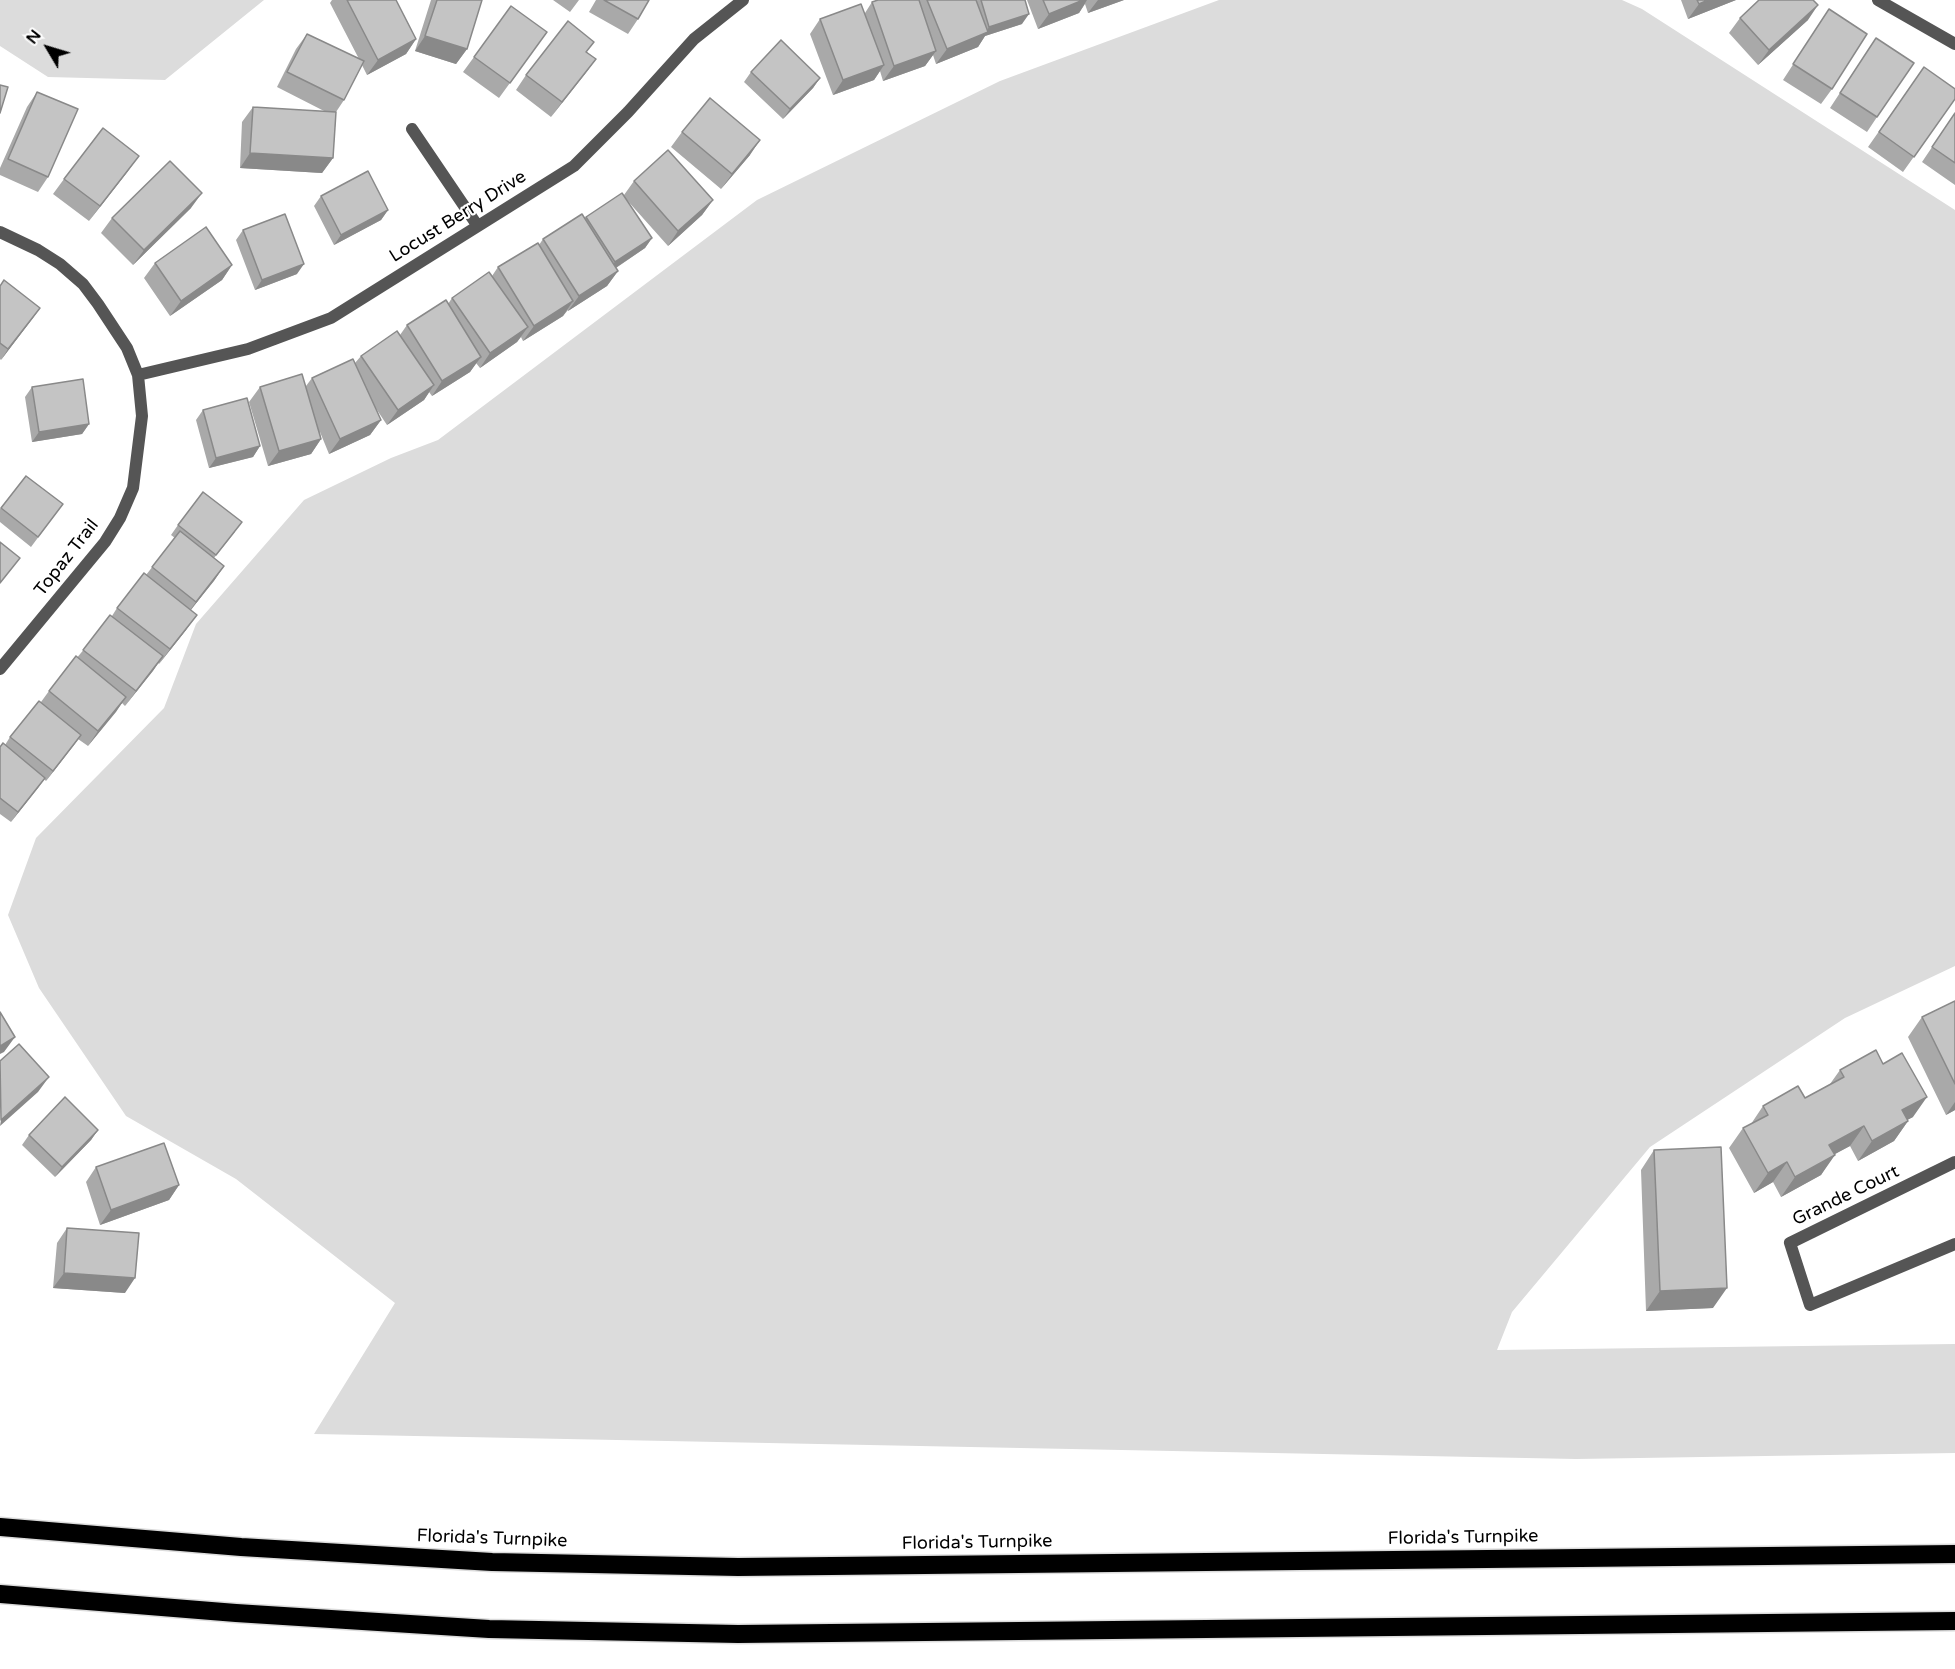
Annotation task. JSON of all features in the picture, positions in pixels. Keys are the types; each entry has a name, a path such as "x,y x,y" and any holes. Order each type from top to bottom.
{"highway":[{"name":"Florida's Turnpike","path":"0,1527 241,1547 492,1562 738,1567 1955,1554"},
{"path":"0,1594 236,1613 489,1629 738,1634 1955,1621"}],"street":[{"name":"Locust Berry Drive","path":"138,375 248,349 330,318 574,166 628,112 694,39 744,0"},
{"path":"1878,0 1955,45"},
{"path":"412,129 477,225"},
{"name":"Topaz Trail","path":"0,232 38,250 70,271 83,284 127,348 138,375 142,416 133,488 120,518 105,542 0,669"},
{"name":"Grande Court","path":"1955,1162 1790,1243 1810,1305 1955,1244"}],"shaded area":[{"path":"0,0 264,0 165,80 48,77 0,46"},
{"path":"1219,0 1622,0 1642,9 1955,210 1955,966 1845,1018 1650,1147 1512,1312 1497,1350 1955,1344 1955,1453 1576,1459 314,1434 395,1303 236,1179 126,1116 39,988 8,915 36,838 164,708 196,624 304,500 391,458 438,440 757,200 1000,81"}],"building":[{"path":"347,0 396,0 416,39 378,60"},
{"path":"437,0 482,0 467,49 425,36"},
{"path":"604,0 649,0 638,19"},
{"path":"919,0 936,51 894,66 872,2"},
{"path":"927,0 976,0 988,32 947,49"},
{"path":"981,0 1025,0 1029,14 989,27"},
{"path":"1043,0 1083,0 1049,14"},
{"path":"1759,0 1813,0 1818,5 1769,50 1740,18"},
{"path":"861,4 884,65 843,80 820,19"},
{"path":"511,6 547,32 510,83 474,57"},
{"path":"1829,9 1867,34 1832,89 1793,64"},
{"path":"568,21 594,42 586,52 596,59 562,102 526,75"},
{"path":"307,34 364,61 344,100 287,72"},
{"path":"1876,38 1914,63 1877,117 1840,93"},
{"path":"781,40 820,78 790,109 751,72"},
{"path":"1924,67 1955,89 1955,99 1914,157 1879,132"},
{"path":"0,85 8,87 0,113"},
{"path":"37,92 78,109 48,177 8,159"},
{"path":"710,98 760,140 732,174 682,132"},
{"path":"253,107 336,112 333,158 250,153"},
{"path":"1955,113 1955,163 1932,147"},
{"path":"103,128 139,156 100,206 64,179"},
{"path":"668,150 713,200 678,231 634,181"},
{"path":"170,161 202,193 144,250 112,218"},
{"path":"368,171 388,210 341,235 321,196"},
{"path":"622,193 652,238 615,262 586,217"},
{"path":"285,214 304,264 262,280 243,230"},
{"path":"582,214 618,271 579,296 543,239"},
{"path":"206,227 232,265 181,301 155,263"},
{"path":"538,243 573,301 534,326 498,267"},
{"path":"489,272 528,327 490,353 452,298"},
{"path":"4,280 40,308 8,349 0,343 0,286"},
{"path":"446,300 481,357 442,381 407,325"},
{"path":"397,331 434,385 398,410 361,356"},
{"path":"353,359 381,420 340,439 312,378"},
{"path":"302,374 321,439 279,451 260,387"},
{"path":"83,379 89,424 39,432 32,387"},
{"path":"247,398 260,446 216,458 203,410"},
{"path":"26,476 63,504 38,537 1,508"},
{"path":"203,492 242,522 216,555 178,525"},
{"path":"180,531 224,566 196,602 152,567"},
{"path":"0,542 20,558 0,583"},
{"path":"144,573 197,615 170,649 117,608"},
{"path":"110,615 163,656 136,691 83,650"},
{"path":"76,656 126,697 98,731 49,691"},
{"path":"39,701 81,735 53,771 10,737"},
{"path":"3,743 45,778 18,812 0,798 0,747"},
{"path":"1955,1001 1955,1084 1922,1017"},
{"path":"0,1012 15,1037 0,1046"},
{"path":"19,1044 49,1077 1,1120 0,1061"},
{"path":"1876,1050 1883,1064 1902,1053 1927,1097 1902,1110 1908,1121 1872,1141 1864,1126 1829,1145 1835,1155 1795,1177 1787,1162 1768,1173 1743,1128 1768,1115 1763,1106 1798,1086 1805,1098 1844,1077 1840,1070"},
{"path":"65,1097 98,1130 62,1167 29,1135"},
{"path":"164,1143 179,1185 111,1210 96,1167"},
{"path":"1721,1147 1727,1288 1660,1291 1654,1150"},
{"path":"67,1228 139,1233 135,1278 64,1273"}]}
